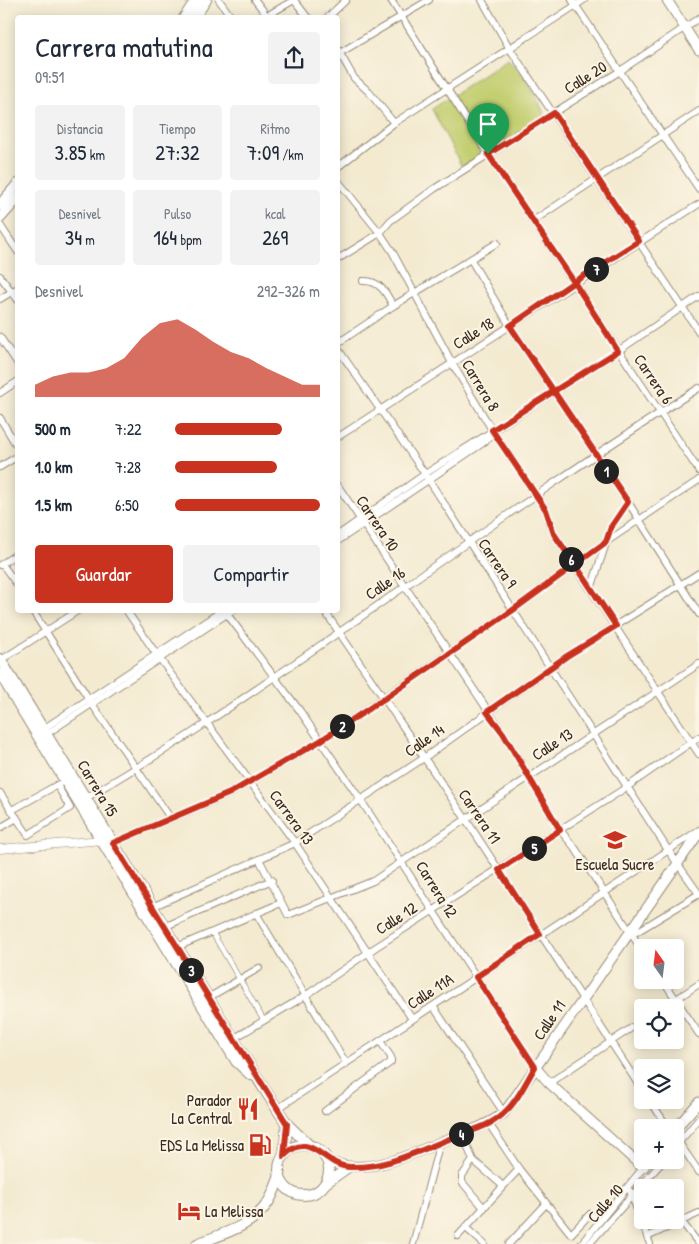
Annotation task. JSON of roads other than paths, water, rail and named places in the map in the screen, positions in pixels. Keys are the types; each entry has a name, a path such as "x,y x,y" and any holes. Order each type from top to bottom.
{"main road":[{"path":"186,15 196,0"},
{"path":"196,15 206,0"},
{"path":"667,0 699,50"},
{"path":"0,205 15,188"},
{"path":"0,218 15,204"},
{"name":"Carrera 15","path":"0,660 42,733 61,782 102,840 236,1061 263,1088"},
{"name":"Carrera 15","path":"0,674 86,798 263,1088 287,1124 310,1146"},
{"name":"Calle 11","path":"326,1160 349,1167 390,1163 489,1124 504,1113 621,942 631,932 699,831"},
{"name":"Carrera 12","path":"535,1067 549,1083 634,1161"},
{"path":"684,1119 699,1102"},
{"path":"268,1202 280,1176 287,1124"},
{"path":"197,1244 242,1225 268,1202 283,1194 309,1194 324,1184 328,1172 326,1160 320,1151 310,1146 293,1148 284,1156"},
{"name":"Calle 11","path":"324,1184 349,1167"},
{"path":"280,1176 286,1187 296,1194"}],"street":[{"path":"218,0 230,15"},
{"path":"255,0 265,15"},
{"path":"269,15 294,0 306,15"},
{"path":"330,15 346,0"},
{"name":"Carrera 6","path":"391,0 488,154 618,351 661,412 699,472"},
{"path":"340,51 400,16 417,3 429,0"},
{"path":"482,0 510,49 699,332"},
{"path":"340,165 394,123 510,49 574,3 584,0"},
{"path":"574,3 699,189"},
{"name":"Calle 20","path":"340,258 380,233 390,221 434,188 620,71 699,18"},
{"path":"340,55 354,78 394,123"},
{"path":"533,221 699,111"},
{"name":"Carrera 8","path":"340,183 380,233 452,363 492,430 546,510 554,534 699,754"},
{"name":"Calle 18","path":"340,436 510,326 574,282 699,204"},
{"path":"0,225 15,248"},
{"path":"340,342 393,306 497,243"},
{"path":"471,260 510,326 628,502 699,614"},
{"path":"0,276 15,290 0,299"},
{"path":"363,281 377,283 384,290 393,306"},
{"path":"340,539 361,522 492,430 618,351 699,296"},
{"path":"0,337 15,360"},
{"name":"Carrera 9","path":"340,352 426,476 468,544 513,610 668,850 699,894"},
{"path":"0,393 15,383"},
{"name":"Calle 16","path":"86,798 207,723 404,586 468,544 536,495 699,388"},
{"path":"0,418 15,443"},
{"path":"0,468 15,458"},
{"path":"113,843 210,803 251,782 320,741 513,610 576,566 606,542 699,480"},
{"name":"Carrera 10","path":"340,489 487,712 503,733 560,830 571,842 635,939"},
{"path":"591,589 611,527 628,502"},
{"path":"340,534 361,522"},
{"path":"15,555 1,564 15,582"},
{"name":"Calle 14","path":"152,907 295,843 424,758 550,668 699,573"},
{"path":"34,613 134,768 171,819"},
{"path":"0,660 75,613"},
{"name":"Carrera 13","path":"128,613 158,657 295,843 412,1019"},
{"path":"42,733 224,613"},
{"name":"Carrera 12","path":"228,613 360,799 535,1067"},
{"name":"Carrera 11","path":"326,613 465,818 634,1078"},
{"name":"Calle 13","path":"281,903 288,915 374,881 465,818 699,664"},
{"name":"Calle 12","path":"233,1039 305,996 627,787 699,737"},
{"path":"0,793 28,835 70,808 61,782 12,810"},
{"path":"0,828 17,818"},
{"name":"Calle 11A","path":"277,1109 699,831"},
{"path":"0,849 102,840"},
{"path":"176,947 281,903 272,880 259,859"},
{"path":"164,927 272,880"},
{"path":"631,932 699,894"},
{"path":"256,913 346,1062"},
{"path":"212,932 264,1021"},
{"path":"208,998 259,968"},
{"path":"669,989 676,999 699,984"},
{"path":"433,1006 504,1113"},
{"path":"684,1011 699,1034"},
{"path":"549,1083 634,1026"},
{"path":"325,1110 392,1060 380,1041"},
{"path":"684,1134 699,1119"},
{"path":"489,1124 519,1169 571,1234 590,1214 600,1221"},
{"path":"462,1134 473,1160 503,1186"},
{"path":"413,1244 440,1142"},
{"path":"684,1152 698,1169"},
{"path":"473,1160 462,1176 462,1182 484,1208"},
{"path":"458,1236 519,1169"},
{"name":"Calle 10","path":"589,1244 630,1191 641,1169"},
{"name":"Calle 10","path":"581,1244 600,1221 654,1169"},
{"path":"630,1191 650,1244"},
{"path":"509,1244 546,1204"},
{"path":"684,1221 699,1213"},
{"path":"684,1225 699,1244"},
{"path":"466,1228 484,1244"},
{"path":"647,1237 666,1229"}],"place":[{"name":"Escuela Sucre","path":"615,840"},
{"name":"Parador La Central","path":"248,1109"},
{"name":"EDS La Melissa","path":"260,1145"},
{"name":"La Melissa","path":"189,1211"}]}
